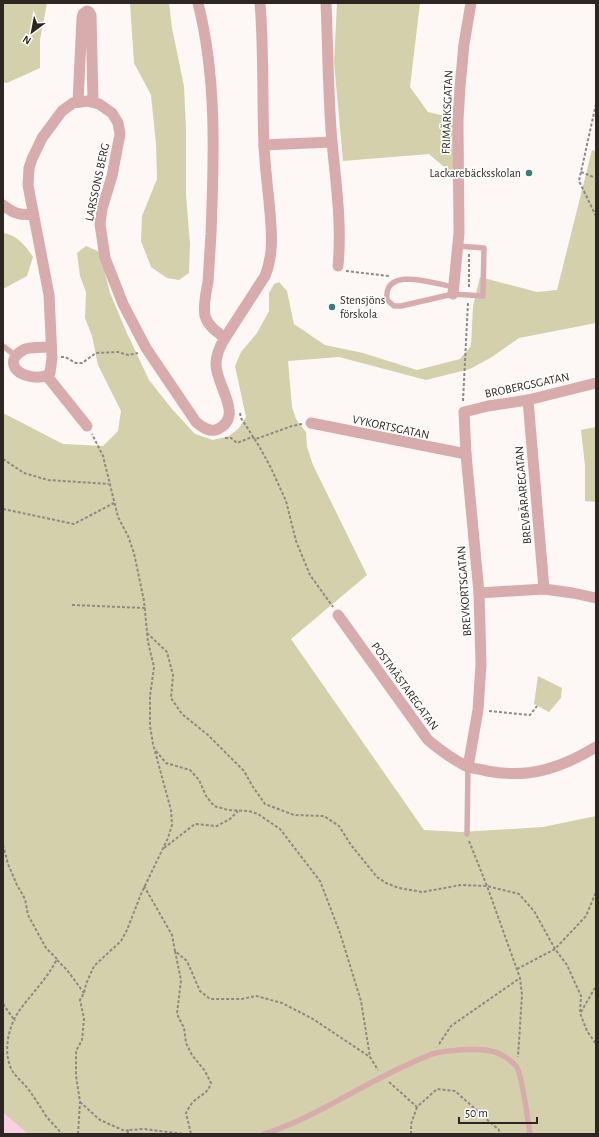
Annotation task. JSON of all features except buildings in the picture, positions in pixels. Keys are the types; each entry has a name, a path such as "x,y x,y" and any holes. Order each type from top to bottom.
{"street":[{"path":"198,3 209,64 213,113 213,175 210,256 204,308 209,324 214,330 225,338"},
{"path":"216,430 226,422 230,411 228,401 219,381 216,366 218,352 225,338 265,276 269,265 272,244 264,146 263,55 260,3"},
{"path":"326,3 332,142 336,176 340,245 338,266"},
{"name":"FRIMÄRKSGATAN","path":"454,290 460,205 458,120 464,44 471,3"},
{"path":"51,352 25,349 19,352 16,356 13,362 14,366 17,370 28,376 39,378 47,376 50,373 51,352 49,296 33,214 28,180 29,168 42,138 56,118 67,106 78,102 82,18 86,11 91,15 93,102"},
{"name":"LARSSONS BERG","path":"78,102 93,102 99,104 112,113 118,123 120,134 112,176 102,209 100,224 105,258 123,304 146,348 196,422 207,429 216,430"},
{"path":"264,146 332,142"},
{"path":"3,205 15,213 24,215 33,214"},
{"path":"47,376 88,426"},
{"name":"BROBERGSGATAN","path":"464,412 488,406 528,400 596,383"},
{"name":"BREVBÄRAREGATAN","path":"528,400 544,589"},
{"name":"BREVKORTSGATAN","path":"464,412 466,454 478,593 481,664 478,710 468,767"},
{"name":"VYKORTSGATAN","path":"311,423 466,454"},
{"path":"478,593 544,589 596,598"},
{"name":"POSTMÄSTAREGATAN","path":"338,615 428,740 447,755 468,767 494,772 519,773 540,771 560,766 596,747"}],"lane":[{"path":"454,290 401,306 394,306 390,304 386,295 389,285 393,281 408,279 483,296 484,248 458,246"},
{"path":"3,346 16,356"},
{"path":"467,834 468,767"},
{"path":"264,1134 281,1129 382,1076 433,1054 461,1050 489,1050 499,1054 517,1066 522,1085 530,1134"}],"path":[{"path":"596,104 579,181 596,216"},
{"path":"581,172 596,178"},
{"path":"338,266 353,273 383,274 408,279"},
{"path":"51,352 76,363 82,363 96,353 118,352 128,355 135,354 146,348"},
{"path":"240,410 241,418 271,468 286,501 296,541 310,575 338,615"},
{"path":"216,430 217,437 222,439 231,438 237,443 252,437 256,439 292,426 311,423"},
{"path":"78,1134 80,1102 76,1076 76,1051 82,1040 84,1019 80,1000 94,966 121,941 127,930 144,886 168,838 172,825 171,810 153,744 150,726 150,704 154,667 147,633 145,608 134,553 128,536 118,517 103,456 96,439 88,426"},
{"path":"3,459 24,473 48,480 109,484"},
{"path":"3,509 74,524 114,503"},
{"path":"72,605 145,608"},
{"path":"147,633 166,652 174,675 171,698 182,714 208,735 244,770 253,787 265,804 294,815 324,816 339,826 351,845 377,876 386,883 400,888 422,892 460,886 487,886 518,894 534,911 555,949 567,965 581,996 580,1013 587,1031 596,1044"},
{"path":"478,710 530,715 537,706"},
{"path":"153,744 157,754 166,763 190,770 199,780 206,796 214,806 228,810 249,811 258,814 280,829 320,880 340,933 361,1001 370,1057 382,1076 417,1107"},
{"path":"163,848 195,824 217,826 230,819 238,810"},
{"path":"467,834 520,978 522,995 517,1066"},
{"path":"3,845 8,864 17,885 26,899 28,914 46,948 67,970 84,993"},
{"path":"144,886 172,935 182,980 177,1014 184,1028 186,1043 192,1055 205,1071 211,1083 209,1089 202,1096 192,1102 186,1113 191,1134"},
{"path":"517,969 555,949 586,916 596,892"},
{"path":"175,951 187,961 200,991 210,999 242,999 256,996 282,1003 313,1019 370,1057"},
{"path":"57,960 51,972 18,1012 10,1032 7,1047 10,1066 47,1117 62,1134"},
{"path":"433,1054 451,1026 520,978"},
{"path":"580,1013 596,986"},
{"path":"3,1004 15,1021"},
{"path":"411,1134 411,1124 417,1107 438,1088 455,1091 499,1130 500,1134"},
{"path":"80,1102 100,1120 125,1131 144,1129 184,1134"},
{"path":"127,1134 129,1130"}],"shaded area":[{"path":"3,3 47,3 40,40 40,68 7,83 3,82"},
{"path":"130,3 169,3 172,28 184,86 186,128 186,195 190,244 189,273 179,280 167,278 151,267 141,241 142,216 157,179 156,144 151,95 134,63"},
{"path":"337,3 420,3 410,87 428,112 453,118 455,176 429,154 343,161 334,62"},
{"path":"592,150 596,151 596,323 519,338 492,357 470,369 426,380 339,357 288,361 292,407 296,419 306,432 307,447 313,465 367,575 291,639 424,830 461,832 543,827 596,816 596,1134 28,1134 3,1113 3,413 63,444 103,446 118,431 121,411 98,365 92,336 85,318 86,292 80,276 77,253 86,246 100,252 110,293 149,380 172,409 195,434 213,440 229,436 239,428 246,417 235,366 241,352 257,333 269,311 269,293 274,284 279,282 287,291 294,324 325,345 363,353 417,370 460,359 471,346 473,306 480,277 537,292 557,290"},
{"path":"3,233 17,238 27,248 33,257 27,276 3,289"},
{"path":"596,427 596,502 585,501 585,466 581,430"},
{"path":"538,676 562,688 561,698 549,712 534,704"},
{"path":"3,1113 28,1134 3,1134"}],"place":[{"name":"Lackarebäcksskolan","path":"529,173"},
{"name":"Stensjöns förskola","path":"332,307"}]}
